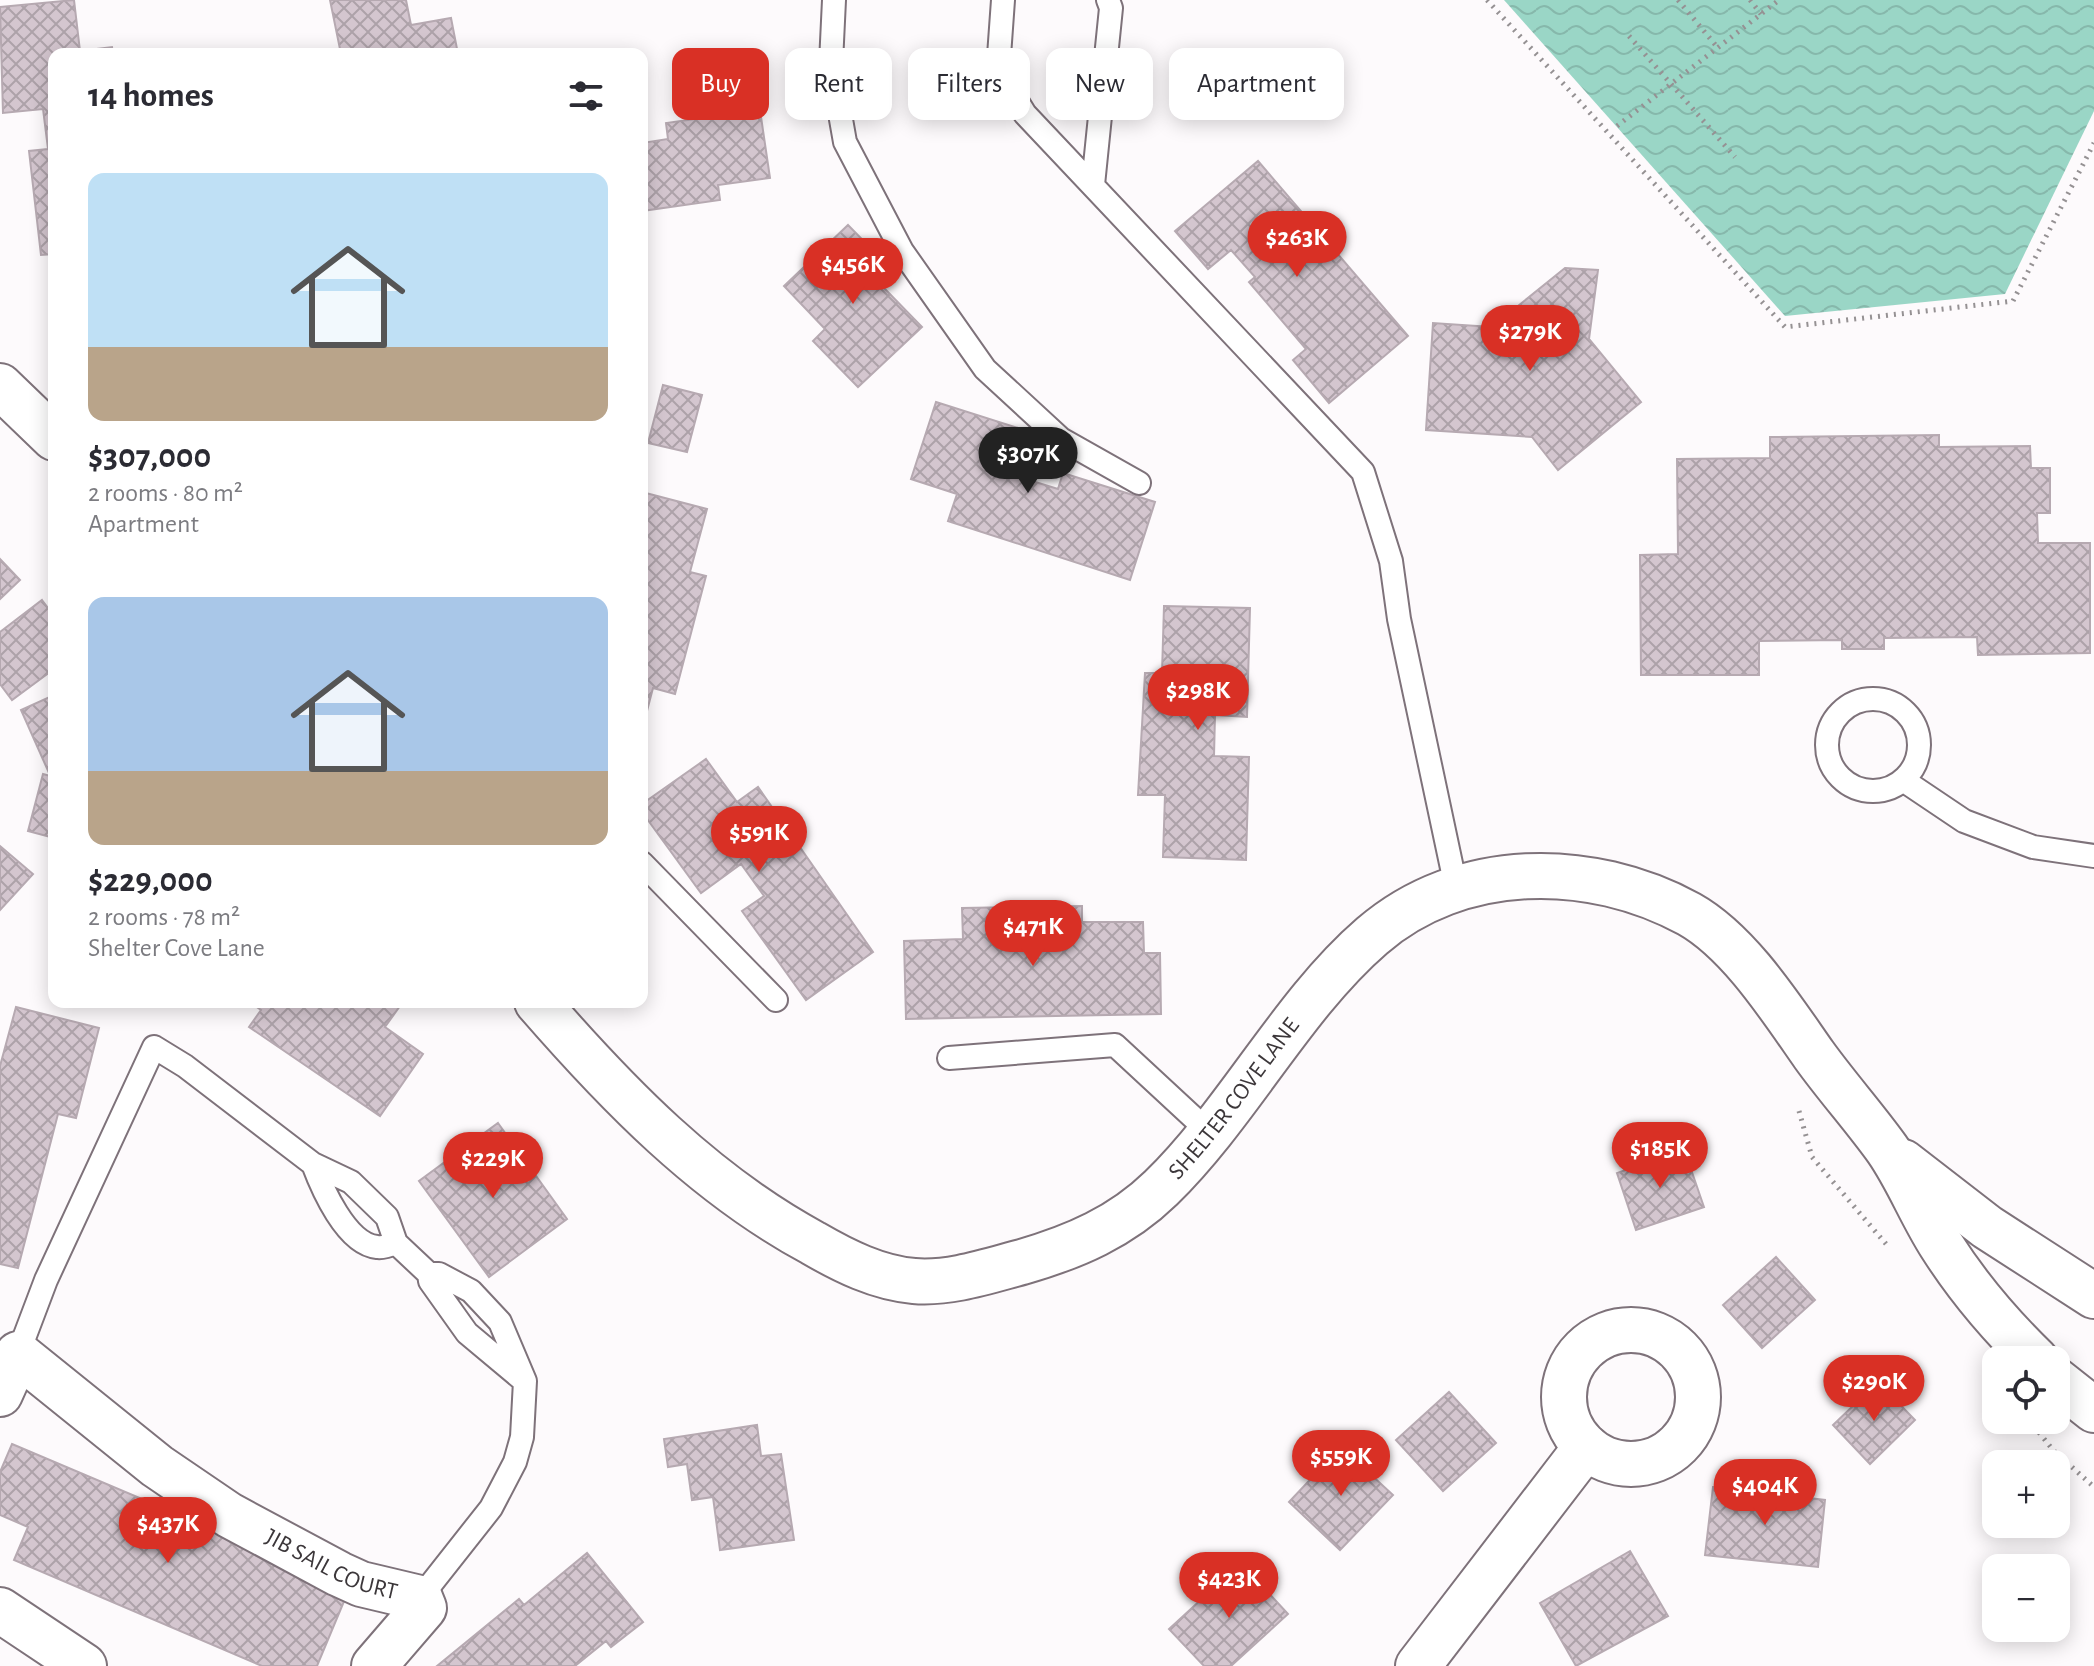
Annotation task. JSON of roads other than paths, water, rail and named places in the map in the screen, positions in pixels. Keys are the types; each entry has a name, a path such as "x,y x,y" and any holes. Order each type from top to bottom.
{"street":[{"path":"0,386 48,432"},
{"name":"SHELTER COVE LANE","path":"542,1008 588,1061 687,1157 776,1223 848,1262 891,1278 920,1282 970,1276 1060,1251 1098,1236 1159,1190 1210,1133 1342,964 1375,933 1427,898 1456,887 1528,875 1593,878 1635,888 1692,916 1717,934 1776,1000 1825,1070 1889,1152 1942,1246 2021,1346"},
{"name":"SHELTER COVE LANE","path":"1889,1152 1987,1227 2094,1296"},
{"path":"0,1394 18,1354"},
{"name":"JIB SAIL COURT","path":"18,1354 157,1466 229,1515 361,1584 420,1598 424,1608 374,1666"},
{"path":"2070,1391 2094,1410"},
{"path":"1418,1666 1586,1447"},
{"path":"0,1610 84,1666"}],"lane":[{"path":"834,0 831,63 845,142 902,251 985,369 1061,439 1139,483"},
{"path":"1003,0 998,70 1025,114 1363,472 1391,561 1399,619 1456,887"},
{"path":"1093,185 1111,8 1108,0"},
{"path":"1862,699 1880,699 1897,705 1911,717 1918,733 1920,751 1914,768 1903,780 1885,790 1866,791 1849,785 1836,773 1828,756 1827,738 1833,720 1845,707 1862,699"},
{"path":"1903,780 1964,821 2033,847 2094,856"},
{"path":"648,869 776,1000"},
{"path":"949,1058 1115,1045 1210,1133"},
{"path":"18,1354 46,1280 154,1047 185,1066 313,1164 351,1182 387,1217 396,1243 429,1274 430,1281 467,1333 525,1381"},
{"path":"313,1164 327,1202 339,1218 366,1243 378,1248 396,1243"},
{"path":"420,1598 491,1508 515,1462 522,1437 525,1381 500,1322 485,1303 439,1274 429,1274"}],"water":[{"path":"1504,0 2094,0 2094,111 2005,294 1785,316"}]}
